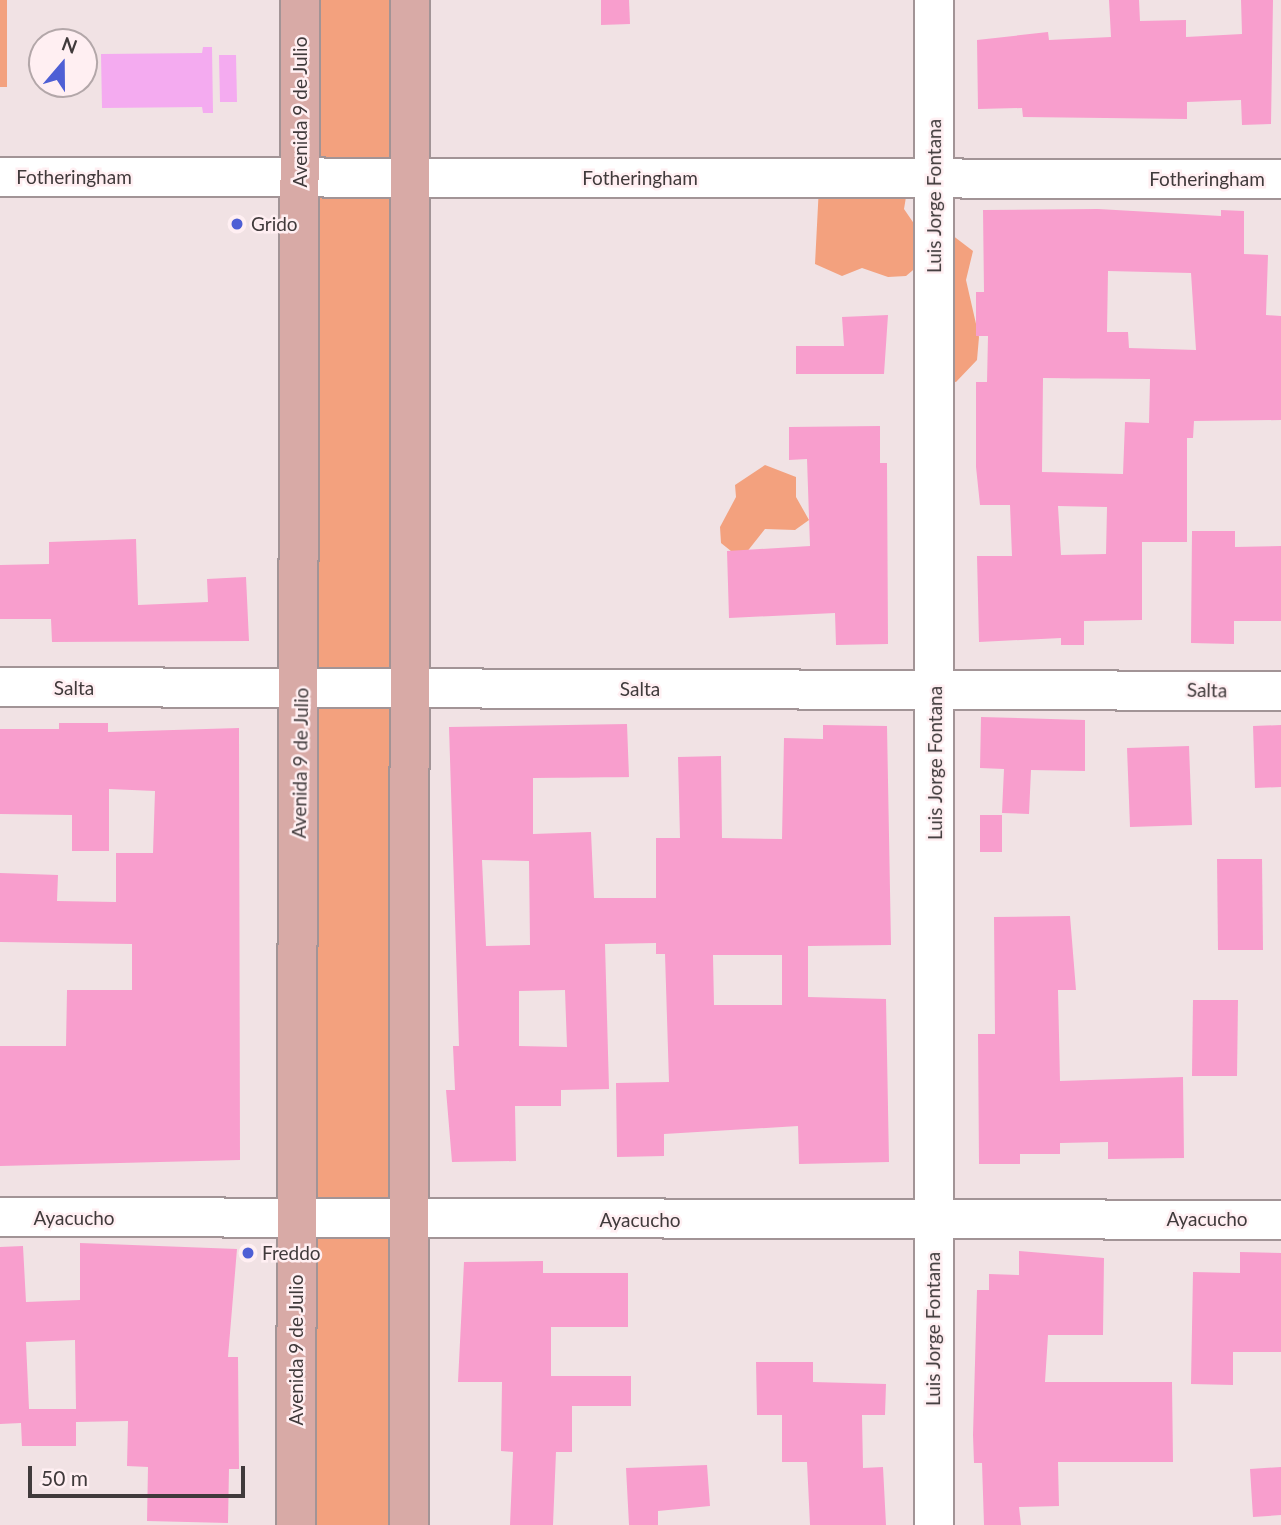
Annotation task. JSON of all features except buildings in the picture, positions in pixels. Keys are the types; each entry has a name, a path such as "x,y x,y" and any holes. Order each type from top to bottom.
{"main road":[{"name":"Avenida 9 de Julio","path":"296,1525 295,1218 301,689 300,0"},
{"path":"409,1525 410,0"}],"street":[{"name":"Luis Jorge Fontana","path":"934,0 934,1525"},
{"name":"Fotheringham","path":"0,177 1281,179"},
{"name":"Salta","path":"0,687 408,691 936,687 1281,691"},
{"name":"Ayacucho","path":"0,1217 408,1221 932,1217 1281,1220"}],"shaded area":[{"path":"0,0 7,0 7,87 0,87"},
{"path":"318,0 396,0 391,1525 313,1525"},
{"path":"203,47 212,47 213,113 203,113 202,107 102,108 101,54 202,53"},
{"path":"219,55 236,55 237,102 220,102"},
{"path":"819,186 906,197 904,209 917,228 919,265 906,276 888,277 862,268 842,276 815,264"},
{"path":"952,235 973,251 966,280 979,337 977,360 956,382 942,379"},
{"path":"765,465 796,477 796,497 809,520 795,530 765,529 746,553 736,555 721,543 720,527 736,497 735,485"}],"place":[{"name":"Grido","path":"237,224"},
{"name":"Freddo","path":"248,1253"}]}
